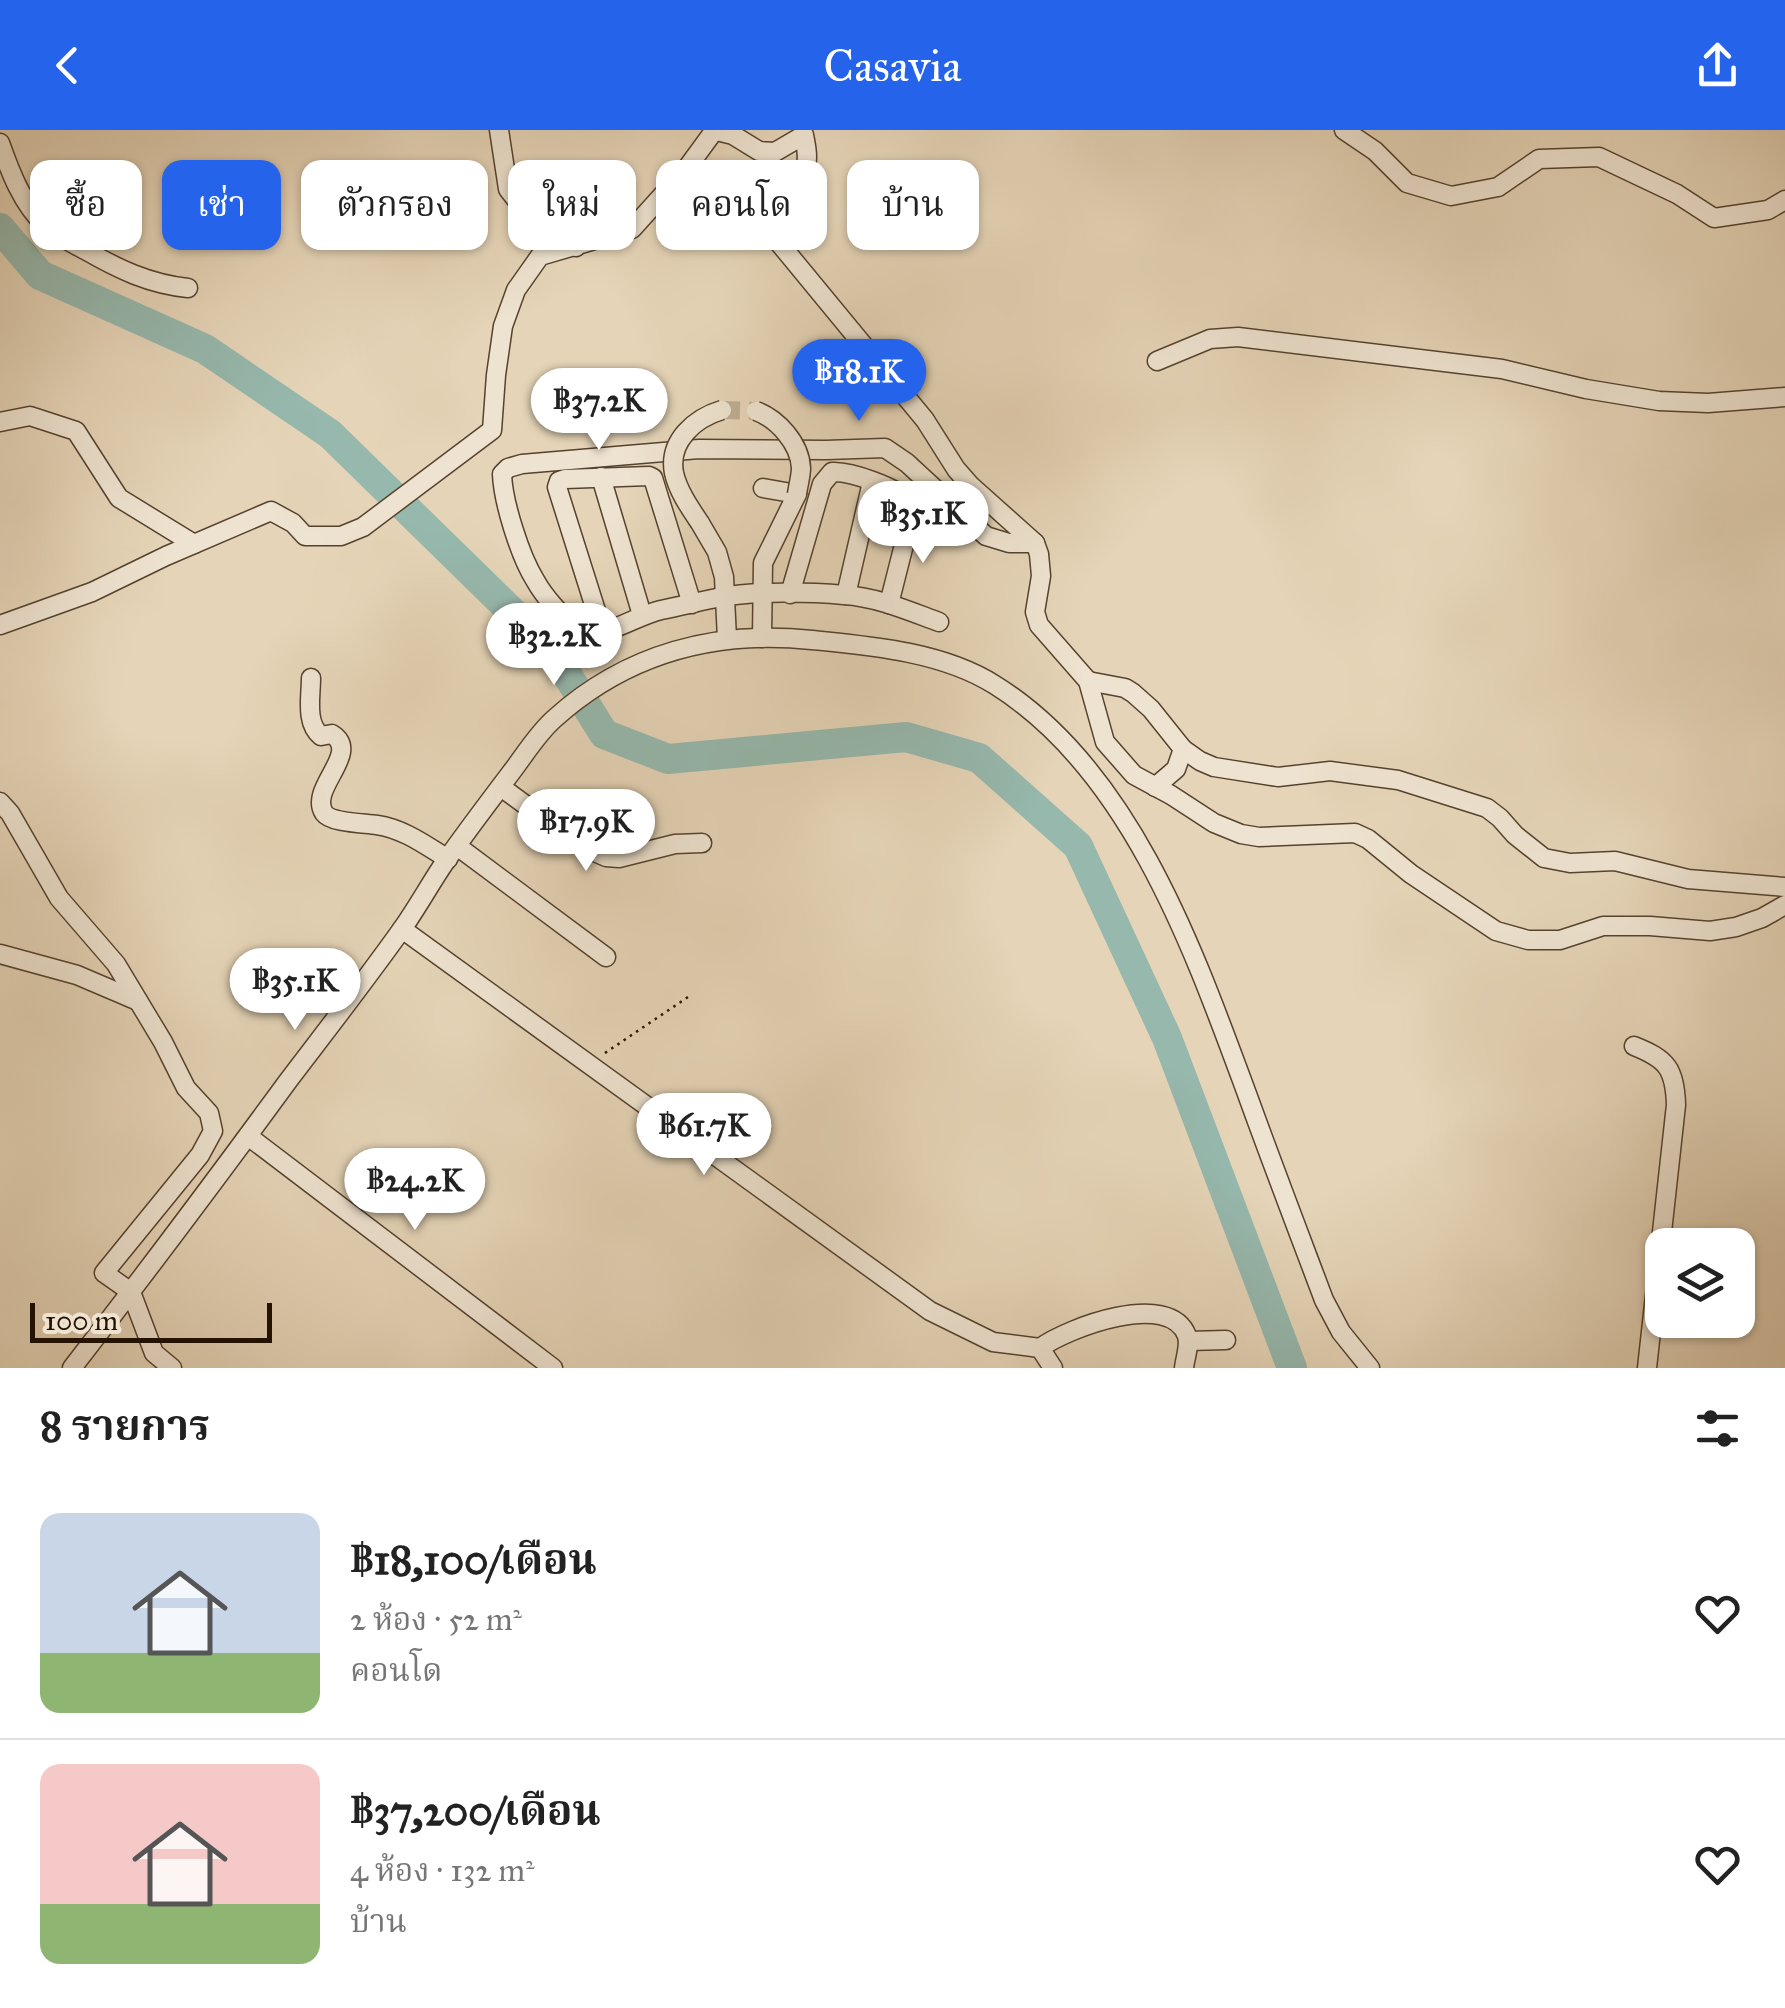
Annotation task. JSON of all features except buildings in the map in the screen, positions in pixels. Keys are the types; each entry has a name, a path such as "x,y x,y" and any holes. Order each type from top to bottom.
{"street":[{"path":"499,130 508,189"},
{"path":"636,225 687,168 714,130 733,135 759,151 775,152 804,132"},
{"path":"1344,130 1376,151 1406,184 1451,196 1498,187 1540,159 1599,157 1678,194 1714,218 1768,210 1785,200"},
{"path":"804,132 804,169 781,201 777,214 780,244 925,420 963,477 1035,543 1040,554 1036,612 1039,624 1088,681 1105,742 1134,775 1214,823 1241,834 1259,837 1355,833 1496,931 1528,940 1560,940 1603,926 1710,930 1736,927 1785,905"},
{"path":"0,142 10,172 45,225 124,272 188,288"},
{"path":"0,625 92,592 271,511 294,523 305,536 340,536 363,527 492,430 503,326 516,290 540,256 564,250"},
{"path":"1157,360 1210,339 1238,337 1502,369 1659,401 1708,403 1785,397"},
{"path":"722,410 692,423 677,446 674,471 684,500 717,552 724,577 727,639"},
{"path":"756,411 766,415 793,442 801,467 798,494 763,563 762,638"},
{"path":"0,422 30,416 76,431 119,498 194,544"},
{"path":"940,622 846,594 763,594 725,596 642,615 610,632 582,634 536,582 523,554 503,490 502,474 522,464 698,449 884,448 908,463 986,536 1035,543"},
{"path":"790,594 826,476 839,471 903,494 912,502 889,604"},
{"path":"601,477 642,615"},
{"path":"603,633 557,487 565,479 653,478 692,604"},
{"path":"846,594 872,482"},
{"path":"763,488 798,494"},
{"path":"72,1368 402,929 452,852 549,723 590,689 673,650 727,639 783,637 952,664 994,684 1062,740 1116,807 1174,911 1206,984 1324,1300 1341,1332 1370,1368"},
{"path":"311,678 311,720 315,732 321,736 332,734 342,744 324,791 323,811 328,817 381,825 452,852 606,957"},
{"path":"1088,681 1125,688 1151,708 1182,749 1200,762 1278,777 1330,771 1398,780 1487,808 1544,858 1615,862 1688,879 1785,886"},
{"path":"1155,787 1176,770 1182,749"},
{"path":"1116,807 1134,775"},
{"path":"501,787 581,846 606,857 620,858 675,844 702,842"},
{"path":"0,802 60,898 116,964 186,1088 209,1114 213,1132 200,1156 104,1273 131,1292 154,1353 172,1368"},
{"path":"402,929 930,1312 994,1342 1040,1348 1081,1326 1142,1314 1160,1315 1177,1322 1188,1341 1184,1368"},
{"path":"0,954 77,975 139,1002"},
{"path":"1634,1046 1655,1054 1666,1064 1675,1082 1676,1105 1647,1368"},
{"path":"248,1136 553,1368"},
{"path":"1188,1341 1226,1340"},
{"path":"1040,1348 1052,1368"}],"path":[{"path":"589,1064 691,995"}],"waterway":[{"path":"0,228 40,275 205,349 330,434 553,652 604,734 668,759 906,737 979,758 1078,846 1167,1038 1292,1368"}],"tunnel":[{"path":"722,410 756,411"}]}
